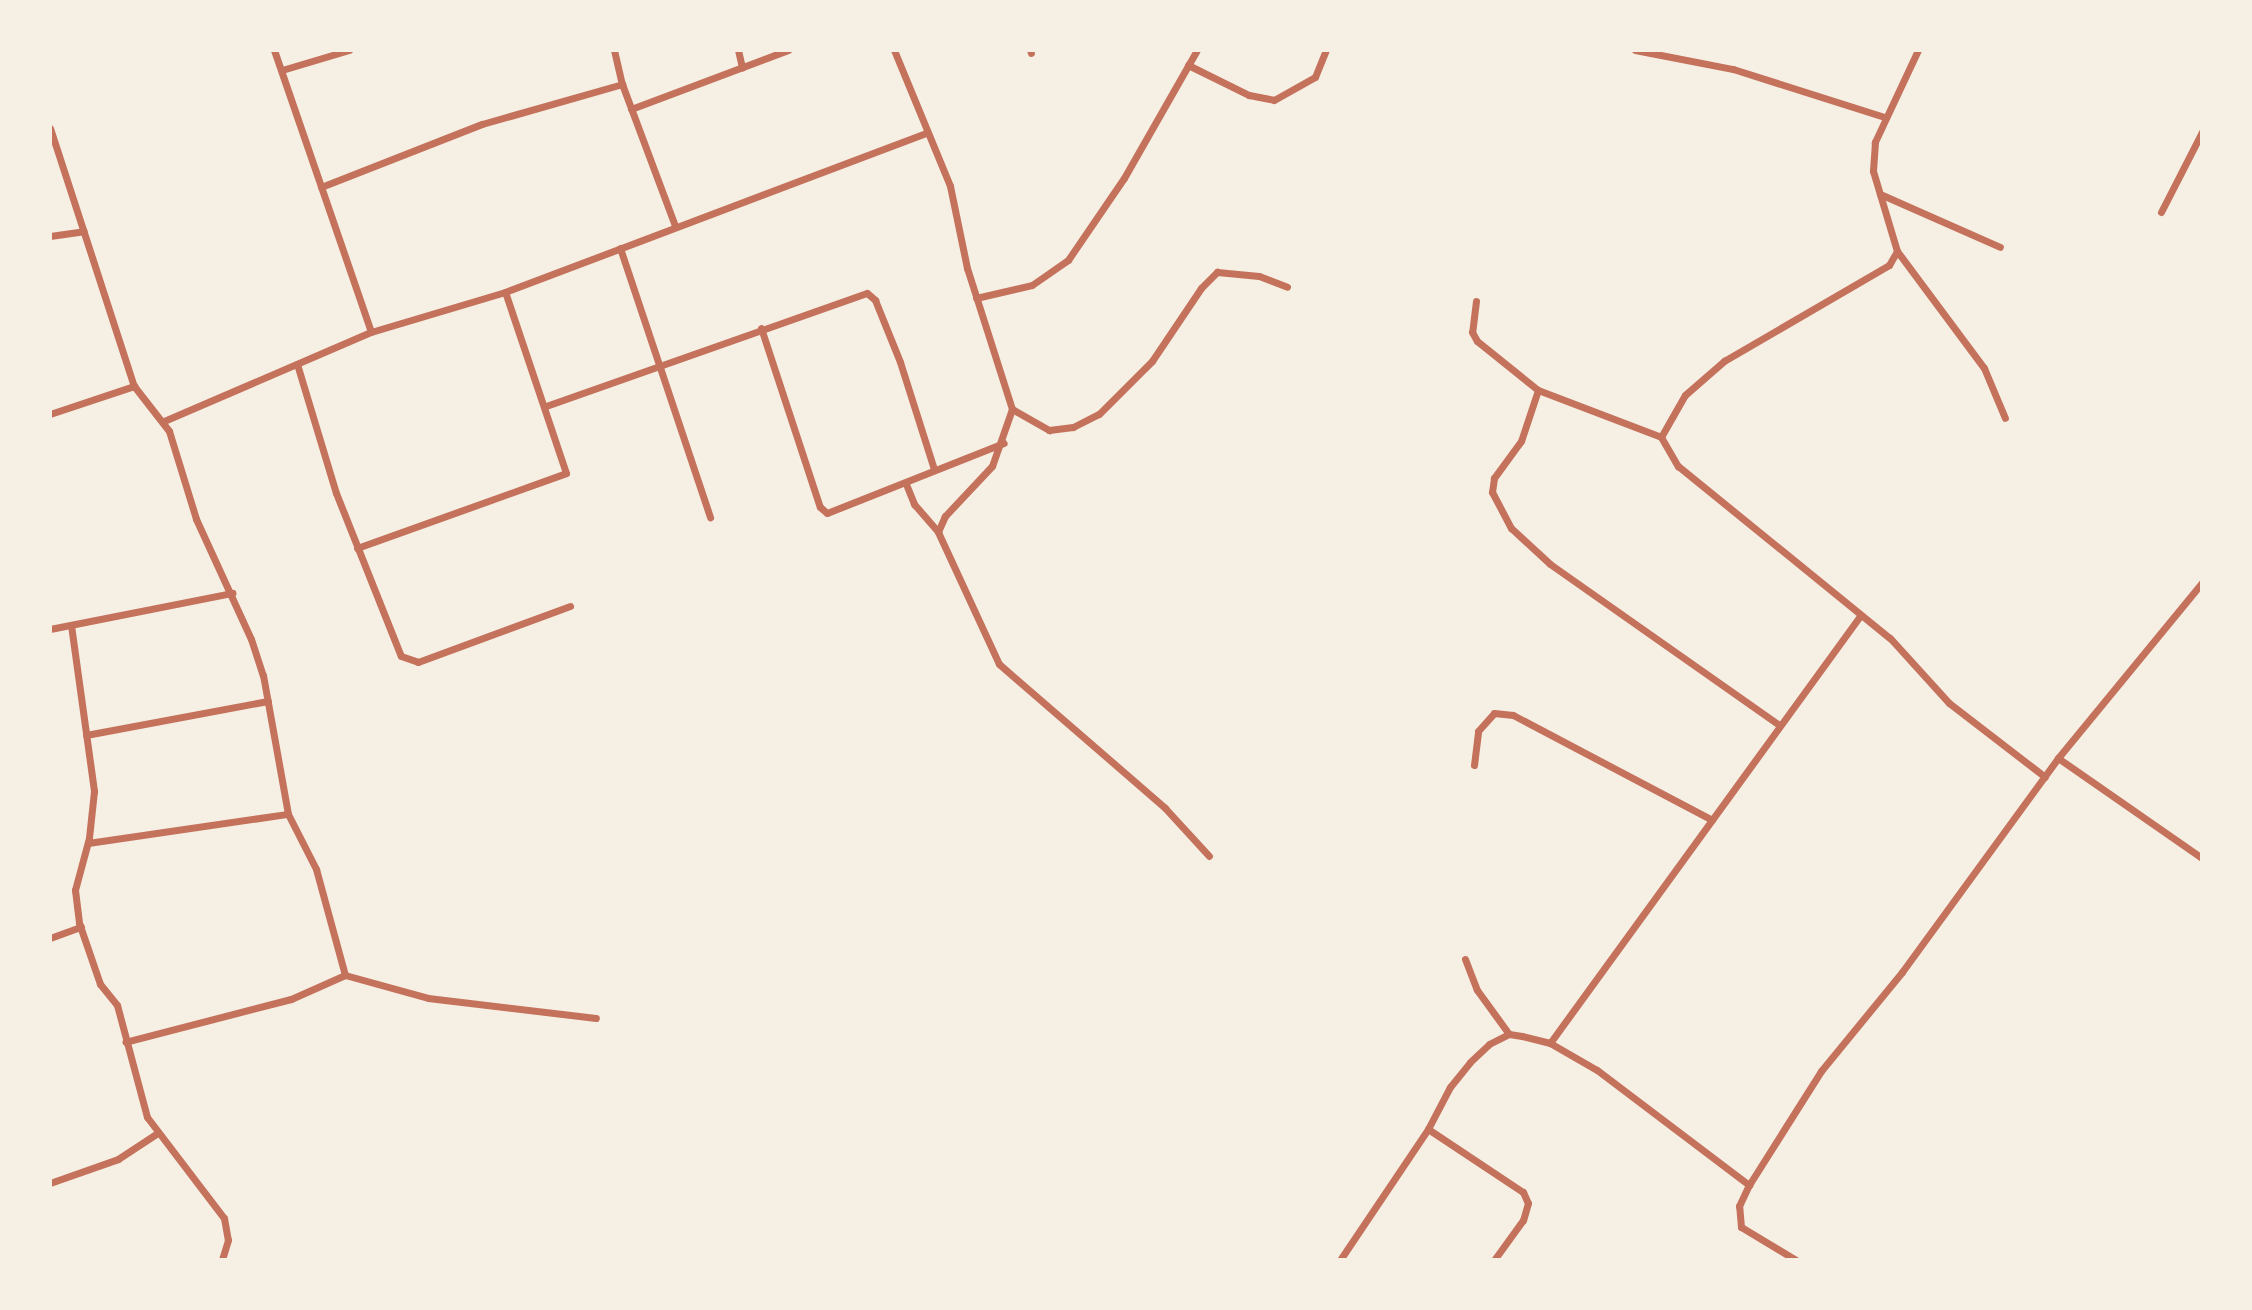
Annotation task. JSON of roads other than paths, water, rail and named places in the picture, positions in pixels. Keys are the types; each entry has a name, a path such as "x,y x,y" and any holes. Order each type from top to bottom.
{"street":[{"path":"274,50 371,332"},
{"path":"282,70 349,50"},
{"path":"614,50 622,84 675,226"},
{"path":"738,50 742,68"},
{"path":"631,109 788,50"},
{"path":"894,50 950,186 976,298 1012,409 1004,443 992,466 945,516 938,532"},
{"path":"976,298 1032,285 1068,260 1124,178 1197,50"},
{"path":"1188,65 1249,95 1274,100 1315,77 1326,50"},
{"path":"1635,50 1733,69 1884,117"},
{"path":"1918,50 1884,117 1874,157 1880,194 1897,251 1984,368 2005,418"},
{"path":"321,187 482,124 622,84"},
{"path":"50,128 134,386 164,421 196,519 232,593 268,701 288,814 316,869 345,975"},
{"path":"2161,212 2202,132"},
{"path":"164,421 371,332 505,292 926,133"},
{"path":"1880,194 2000,247"},
{"path":"50,236 84,231"},
{"path":"620,248 710,517"},
{"path":"1661,437 1685,395 1724,361 1825,306 1889,265 1897,251"},
{"path":"1012,409 1049,430 1073,427 1099,414 1143,371 1217,272 1259,276 1287,287"},
{"path":"357,548 562,476 565,460 505,292"},
{"path":"546,406 658,363 867,293 875,300 900,362 934,469"},
{"path":"1476,301 1472,332 1477,341 1538,390 1661,437 1678,466 1912,660 1949,703 2045,777"},
{"path":"761,328 820,507 827,513 1004,443"},
{"path":"297,364 357,548 390,639 401,656 418,662 570,606"},
{"path":"50,414 134,386"},
{"path":"1538,390 1521,441 1494,478 1492,492 1511,528 1550,564 1779,725"},
{"path":"906,484 914,504 938,532 999,664 1165,808 1209,856"},
{"path":"1796,1260 1741,1227 1739,1206 1749,1185 1821,1071 1902,972 2058,758 2202,583"},
{"path":"50,629 232,593"},
{"path":"1550,1043 1860,616"},
{"path":"71,625 94,791 88,843 75,890 81,927 100,984 117,1005 125,1042 156,1134 224,1218 228,1240 222,1260"},
{"path":"86,735 268,701"},
{"path":"1474,765 1478,731 1494,713 1513,715 1712,820"},
{"path":"2058,758 2202,858"},
{"path":"88,843 288,814"},
{"path":"50,938 81,927"},
{"path":"1465,959 1477,990 1509,1034 1550,1043 1597,1070 1749,1185"},
{"path":"125,1042 291,999 345,975 428,998 596,1018"},
{"path":"1340,1260 1428,1129 1450,1087 1470,1062 1509,1034"},
{"path":"1428,1129 1523,1192 1528,1203 1523,1220 1494,1260"},
{"path":"50,1183 118,1159 156,1134"}]}
